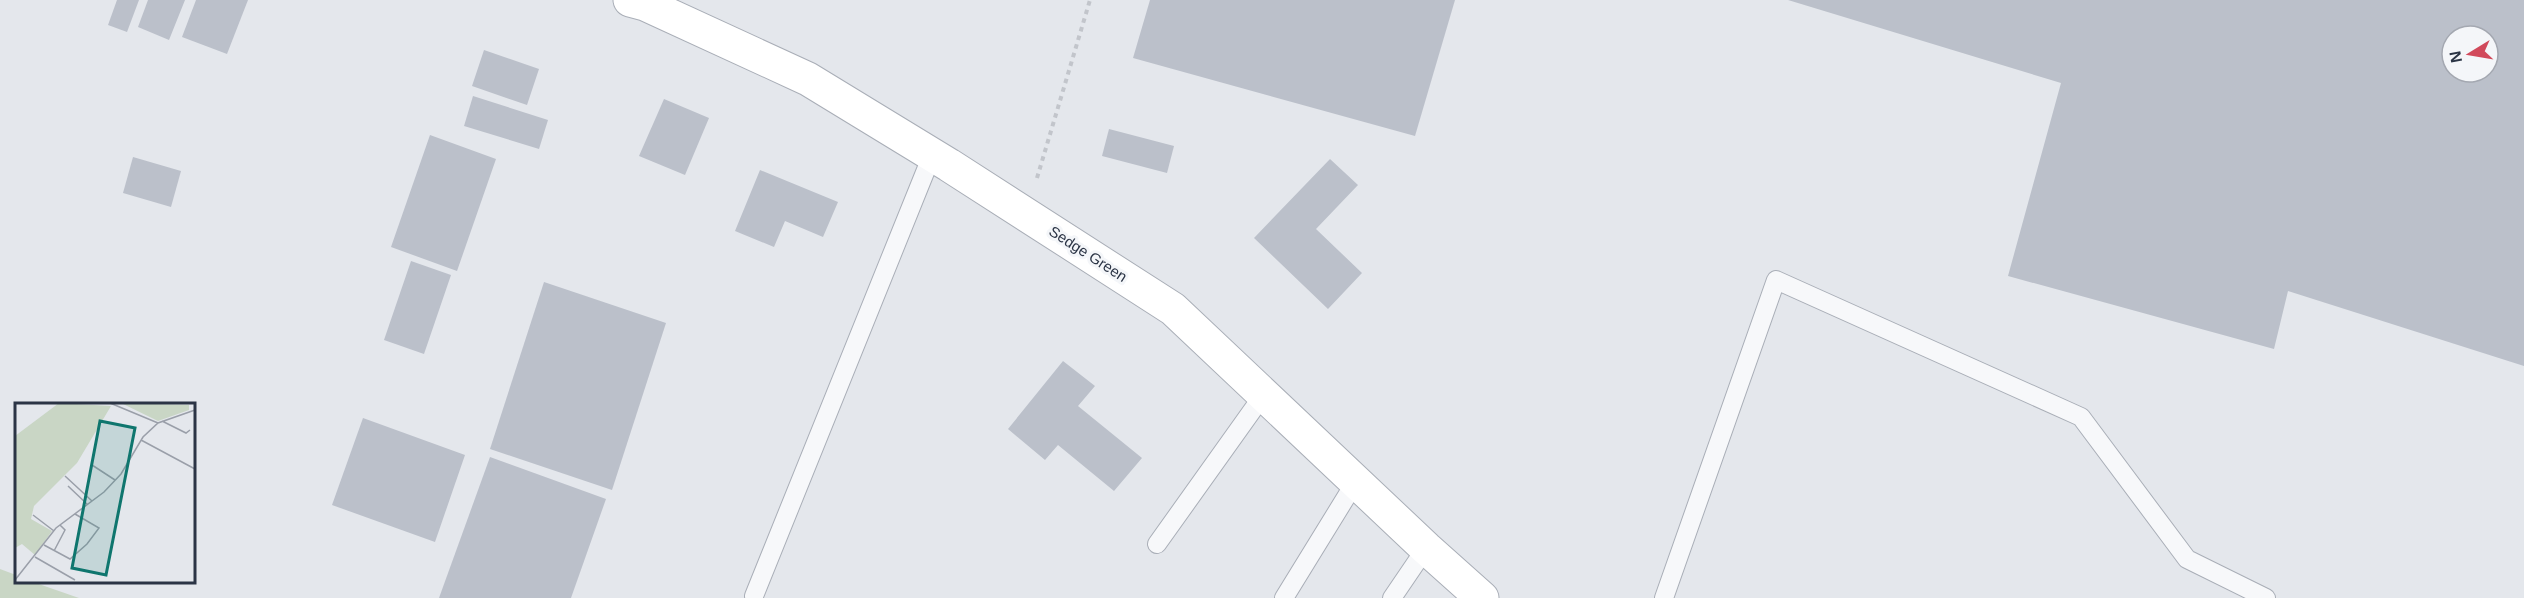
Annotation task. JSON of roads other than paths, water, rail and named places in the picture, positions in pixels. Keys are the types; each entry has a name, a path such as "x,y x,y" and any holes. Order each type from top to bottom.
{"street":[{"name":"Sedge Green","path":"630,0 645,4 808,79 932,155 1173,309 1482,598"}],"lane":[{"path":"754,596 932,155"},
{"path":"1664,598 1776,280 2081,417 2187,559 2266,598"},
{"path":"1157,544 1264,394"},
{"path":"1284,598 1356,482"},
{"path":"1392,598 1426,548"}]}
